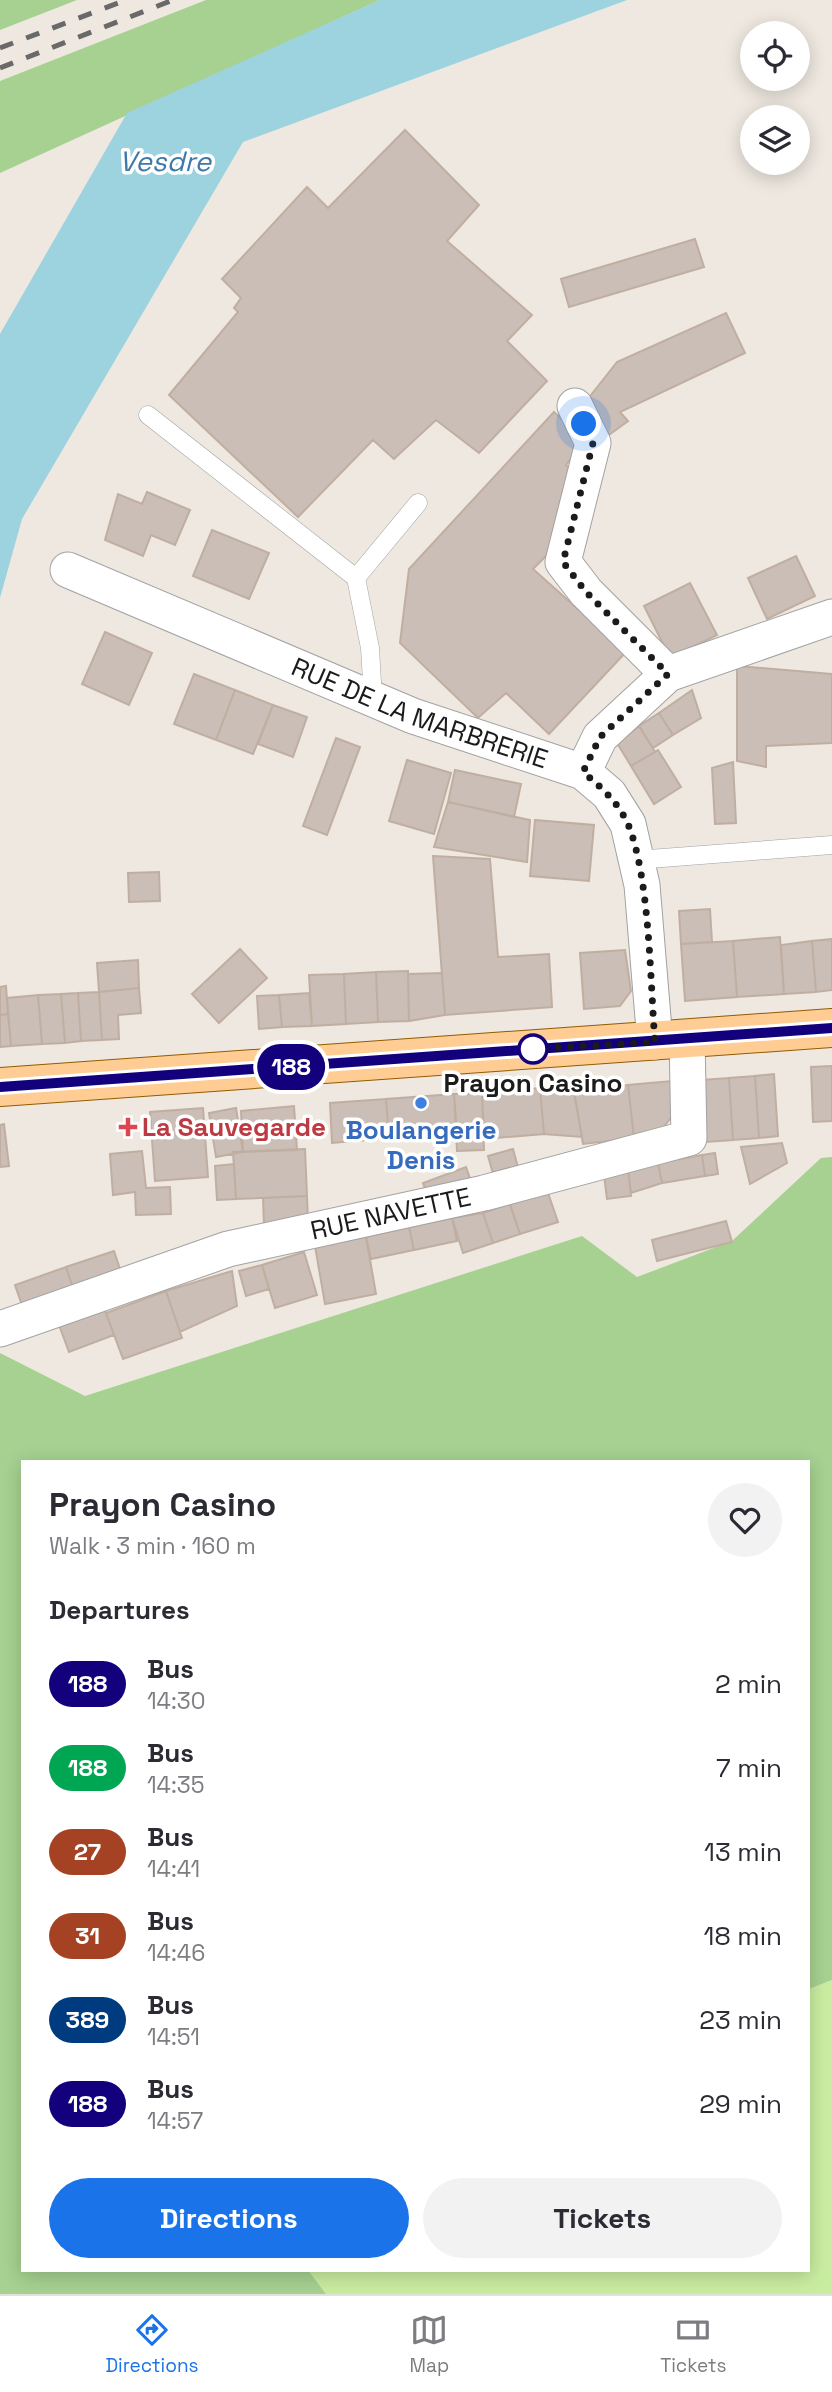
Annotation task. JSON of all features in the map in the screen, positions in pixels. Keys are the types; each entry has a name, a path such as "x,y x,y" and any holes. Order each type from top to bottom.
{"main road":[{"path":"0,1087 832,1028"}],"street":[{"path":"575,406 593,443 563,562 586,592 668,674"},
{"name":"RUE DE LA MARBRERIE","path":"68,570 413,716 583,772 609,794 628,824 671,1040"},
{"path":"583,772 600,737 668,674 832,617"},
{"name":"RUE NAVETTE","path":"0,1329 228,1249 484,1193 689,1138 671,1040"}],"lane":[{"path":"148,415 356,578 370,648 373,698"},
{"path":"356,578 418,503"},
{"path":"636,860 832,845"}],"green space":[{"path":"0,0 77,0 0,30"},
{"path":"206,0 380,0 0,173 0,81"},
{"path":"832,1157 832,1980 810,1989 810,1460 21,1460 21,2272 310,2272 326,2294 0,2294 0,1353 85,1396 582,1236 637,1277 732,1241 821,1158"},
{"path":"832,1980 832,2294 326,2294 310,2272 810,2272 810,1989"}],"water":[{"name":"Vesdre","path":"380,0 627,0 243,142 22,519 0,598 0,334 127,113"}],"building":[{"path":"405,130 479,205 447,241 532,315 507,341 547,381 479,453 436,420 394,459 373,440 298,517 169,395 238,312 234,308 241,298 222,279 307,187 328,208"},
{"path":"695,239 704,267 569,307 561,279"},
{"path":"726,313 745,353 620,412 628,421 609,435 584,404 617,362"},
{"path":"554,412 585,441 566,465 575,475 547,555 533,569 626,652 549,734 506,693 478,718 400,643 409,569"},
{"path":"147,492 190,510 175,545 151,535 143,556 105,540 118,494 142,504"},
{"path":"212,530 269,553 249,599 193,576"},
{"path":"796,556 815,596 767,619 748,578"},
{"path":"690,583 717,635 670,658 644,606"},
{"path":"105,632 152,653 129,705 82,684"},
{"path":"737,666 832,674 832,743 766,746 766,767 737,761"},
{"path":"194,674 235,690 216,740 174,724"},
{"path":"235,690 273,705 253,754 216,740"},
{"path":"692,690 701,718 673,735 659,713"},
{"path":"273,705 307,717 293,757 258,744"},
{"path":"659,713 673,735 653,748 639,726"},
{"path":"639,726 655,752 631,766 617,743"},
{"path":"336,738 360,747 327,835 303,826"},
{"path":"658,750 681,787 654,804 631,766"},
{"path":"407,760 451,773 434,834 389,821"},
{"path":"733,762 736,823 715,824 712,768"},
{"path":"455,770 521,784 514,817 448,802"},
{"path":"448,802 530,820 527,862 434,847"},
{"path":"535,820 594,825 589,881 530,876"},
{"path":"433,856 490,859 498,957 549,954 552,1007 445,1015"},
{"path":"159,872 160,901 129,902 128,873"},
{"path":"710,909 712,942 681,944 679,911"},
{"path":"780,937 784,994 737,997 733,941"},
{"path":"832,939 832,990 816,992 812,941"},
{"path":"733,941 737,997 685,1001 681,944"},
{"path":"812,941 816,992 784,994 781,945"},
{"path":"240,949 267,978 219,1023 192,994"},
{"path":"625,950 631,991 620,1006 584,1009 580,953"},
{"path":"138,960 139,988 99,992 97,963"},
{"path":"408,971 409,1021 378,1022 376,972"},
{"path":"376,972 378,1022 346,1024 344,974"},
{"path":"442,973 445,1015 409,1021 408,974"},
{"path":"344,974 346,1024 312,1026 309,975"},
{"path":"6,986 8,1014 0,1015 0,987"},
{"path":"139,988 141,1013 118,1015 119,1039 102,1040 99,992"},
{"path":"99,992 102,1040 81,1041 78,993"},
{"path":"78,993 81,1041 65,1043 61,994"},
{"path":"309,993 312,1026 282,1027 279,995"},
{"path":"61,994 65,1043 42,1044 38,995"},
{"path":"38,995 42,1044 11,1046 7,998"},
{"path":"279,995 282,1027 259,1029 257,996"},
{"path":"8,1014 11,1046 0,1047 0,1015"},
{"path":"832,1066 832,1121 813,1122 811,1067"},
{"path":"774,1074 778,1136 759,1138 755,1076"},
{"path":"755,1076 759,1138 733,1140 729,1078"},
{"path":"729,1078 733,1140 705,1142 701,1080"},
{"path":"672,1081 676,1111 663,1128 634,1138 628,1085"},
{"path":"628,1085 634,1138 583,1144 574,1091"},
{"path":"573,1087 582,1137 544,1134 540,1088"},
{"path":"540,1088 544,1134 484,1139 482,1093"},
{"path":"482,1093 484,1150 457,1151 454,1094"},
{"path":"454,1094 457,1134 389,1138 386,1099"},
{"path":"386,1099 389,1138 332,1143 330,1103"},
{"path":"294,1106 297,1150 243,1152 241,1111"},
{"path":"203,1108 208,1177 155,1181 150,1112"},
{"path":"236,1108 243,1152 216,1157 209,1113"},
{"path":"4,1124 9,1166 0,1167 0,1125"},
{"path":"782,1143 787,1163 750,1184 741,1147"},
{"path":"305,1149 307,1196 236,1199 233,1152"},
{"path":"513,1149 519,1171 494,1177 488,1156"},
{"path":"142,1151 146,1188 170,1187 171,1214 136,1215 135,1192 113,1195 110,1154"},
{"path":"715,1153 718,1174 705,1176 702,1155"},
{"path":"702,1155 705,1176 662,1183 658,1163"},
{"path":"658,1163 662,1183 631,1193 628,1169"},
{"path":"234,1164 236,1199 217,1200 215,1166"},
{"path":"466,1167 472,1184 429,1200 423,1183"},
{"path":"628,1169 631,1196 607,1199 604,1175"},
{"path":"547,1190 558,1222 520,1234 509,1202"},
{"path":"307,1196 308,1223 264,1225 263,1198"},
{"path":"510,1204 520,1234 493,1243 483,1213"},
{"path":"483,1213 493,1243 463,1253 452,1218"},
{"path":"452,1218 457,1241 414,1250 409,1227"},
{"path":"726,1221 732,1242 657,1261 652,1240"},
{"path":"409,1227 414,1250 371,1259 366,1237"},
{"path":"366,1237 376,1294 325,1304 315,1246"},
{"path":"114,1251 122,1275 74,1291 66,1267"},
{"path":"304,1252 317,1295 275,1308 262,1265"},
{"path":"262,1265 269,1289 246,1296 239,1271"},
{"path":"66,1267 74,1291 23,1308 15,1285"},
{"path":"232,1271 237,1306 180,1332 166,1291"},
{"path":"166,1291 182,1338 123,1359 106,1313"},
{"path":"104,1308 114,1335 69,1352 59,1325"}],"railway":[{"path":"0,48 126,0"},
{"path":"0,68 173,0"}],"bus line":[{"name":"188","path":"0,1087 832,1028"}],"place":[{"name":"Prayon Casino","path":"533,1049"},
{"name":"Boulangerie Denis","path":"421,1103"},
{"name":"La Sauvegarde","path":"128,1127"}],"route":[{"path":"533,1049 655,1042 642,885 628,824 609,794 583,772 600,737 668,674 586,592 563,562 593,443 584,424"}]}
